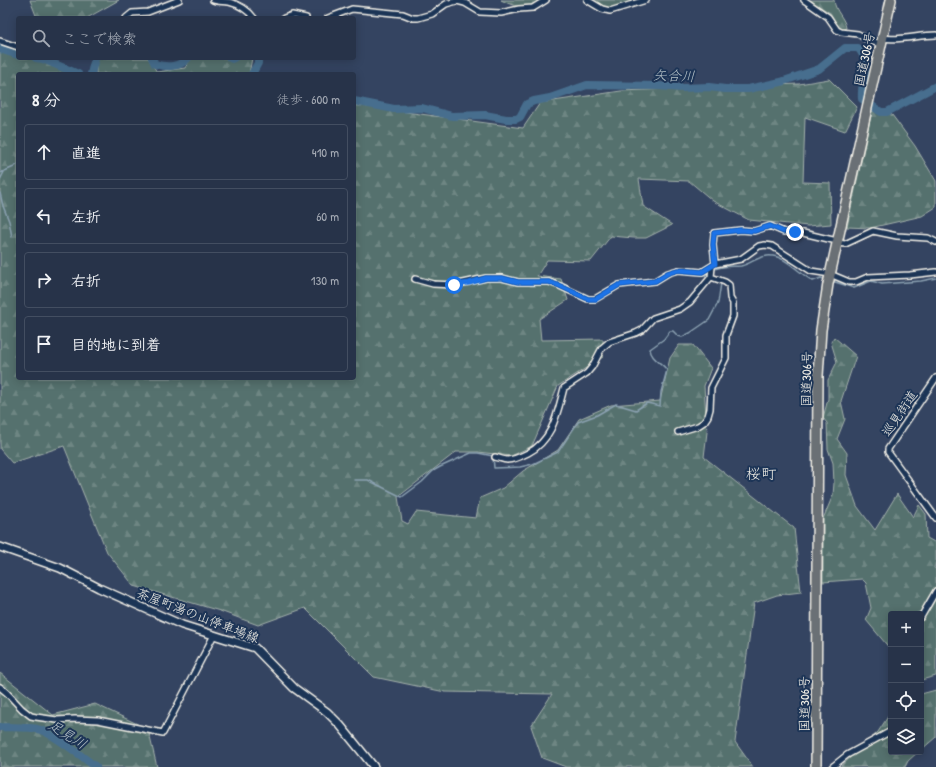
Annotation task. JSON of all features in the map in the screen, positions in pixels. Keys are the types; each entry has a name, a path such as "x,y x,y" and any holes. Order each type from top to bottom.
{"highway":[{"name":"国道306号","path":"816,767 818,376 821,330 829,278 891,0"}],"main road":[{"name":"茶屋町湯の山停車場線","path":"0,547 60,568 99,588 182,625 251,647 258,651 294,688 327,712 340,725 374,767"}],"street":[{"path":"128,16 132,13 148,12 179,0"},
{"path":"212,0 229,2 240,6 252,16"},
{"path":"333,16 352,9 403,14 413,18 418,18 432,14 446,4 457,1 466,3 480,12 501,13 533,8 546,0"},
{"path":"587,0 602,9 610,11 646,0"},
{"path":"804,0 828,17 837,30 841,32 858,34 870,41 881,41 921,35 936,35"},
{"path":"0,40 16,46"},
{"path":"495,457 507,460 523,456 541,445 556,418 564,388 587,373 592,367 602,348 609,342 642,330 653,318 680,309 690,302 712,272 714,233 741,230 754,231 770,226 784,232 809,234 845,244 873,231 897,236 928,238 936,242"},
{"path":"415,279 433,284 454,285 469,283 486,278 502,278 518,282 549,282 588,299 596,299 619,285 655,281 668,273 678,270 712,272 741,259 758,246 766,245 772,246 811,271 829,278 852,283 868,277 910,276 936,272"},
{"path":"678,432 698,426 704,422 710,409 711,388 726,358 726,335 733,316 733,303 730,298 728,285 712,272"},
{"name":"巡見街道","path":"936,378 888,449 888,452 936,518"},
{"path":"924,612 936,591"},
{"path":"0,687 31,716 57,720 98,720 162,733 214,635"},
{"path":"832,767 847,755 888,732"}],"green space":[{"path":"30,0 119,0 91,16 36,16"},
{"path":"501,0 543,0 527,7 522,7 512,5"},
{"path":"591,0 641,0 612,9 602,7"},
{"path":"810,0 834,0 836,8 844,21 846,28 844,29 838,27 833,21 834,19 830,13"},
{"path":"0,44 16,50 16,60 43,60 76,72 16,72 16,380 356,380 356,105 523,128 540,103 621,91 799,84 829,79 857,107 845,131 805,117 803,182 830,183 831,224 808,226 749,220 713,201 689,181 639,179 643,206 672,225 646,238 611,236 591,261 547,260 537,276 561,279 568,300 539,319 541,340 603,339 603,357 558,386 532,446 511,456 478,452 456,452 398,497 402,521 408,524 416,512 476,518 480,498 503,488 523,471 558,450 579,419 611,405 660,401 670,358 679,345 693,345 711,368 704,386 707,432 704,457 794,528 801,592 777,595 754,603 735,742 753,767 566,767 542,758 531,726 552,694 445,692 374,677 305,608 258,625 220,611 134,586 107,552 64,446 12,463 0,449"},
{"path":"96,60 149,60 157,72 96,72"},
{"path":"190,60 252,60 249,72 157,72 185,68"},
{"path":"872,111 892,115 915,146 936,181 936,207 922,216 870,228 847,227"},
{"path":"834,337 856,356 841,401 845,419 837,439 847,453 846,475 857,506 875,530 897,494 913,517 919,505 926,514 927,538 936,543 936,561 934,568 936,569 936,676 924,679 924,611 888,611 888,646 866,620 871,608 866,583 862,579 823,582 823,519 833,495 834,483 833,463 828,449 827,423 823,418 828,399 828,380 837,362 831,342"},
{"path":"0,673 53,715 95,704 148,729 157,767 0,767"},
{"path":"936,690 936,737 924,747 924,719 924,693"},
{"path":"888,717 888,755 915,755 908,761 905,767 840,767 878,732"}],"waterway":[{"name":"矢合川","path":"356,101 394,109 422,108 452,116 485,115 506,119 516,119 520,117 527,104 550,98 587,85 748,89 781,82 819,69 845,48 858,48 862,53 865,65 862,99 881,112 887,112 936,86"},
{"name":"矢合川","path":"0,49 16,54"},
{"name":"矢合川","path":"45,60 73,72"},
{"name":"矢合川","path":"92,72 94,60"},
{"name":"矢合川","path":"153,60 155,64 164,66 177,65 186,60"},
{"name":"矢合川","path":"253,72 258,60"},
{"path":"0,173 16,166"},
{"path":"0,180 4,172"},
{"path":"0,193 9,221 12,237"},
{"path":"713,270 717,268 741,266 763,257 774,256 786,261 813,281 821,278 826,280"},
{"path":"708,278 705,276 710,271"},
{"path":"832,281 854,288 871,281 882,284 921,281 936,278"},
{"path":"354,480 368,480 402,497 422,482 433,471 471,453 493,456 494,468 520,467 533,464 558,452 578,422 597,415 616,404 636,410 647,403 660,406 661,392 667,370 654,358 650,349 664,339 670,331 673,331 678,336 682,337 709,320 718,303 721,283 711,280"},
{"name":"足見川","path":"0,727 41,730 61,741 96,767"}],"district":[{"name":"桜町","path":"761,473"}],"route":[{"path":"454,285 469,283 486,278 502,278 518,282 549,282 582,297 596,299 619,285 655,281 672,271 687,270 702,272 707,270 715,264 713,245 714,233 741,230 754,231 770,226 784,232 795,232"}]}
